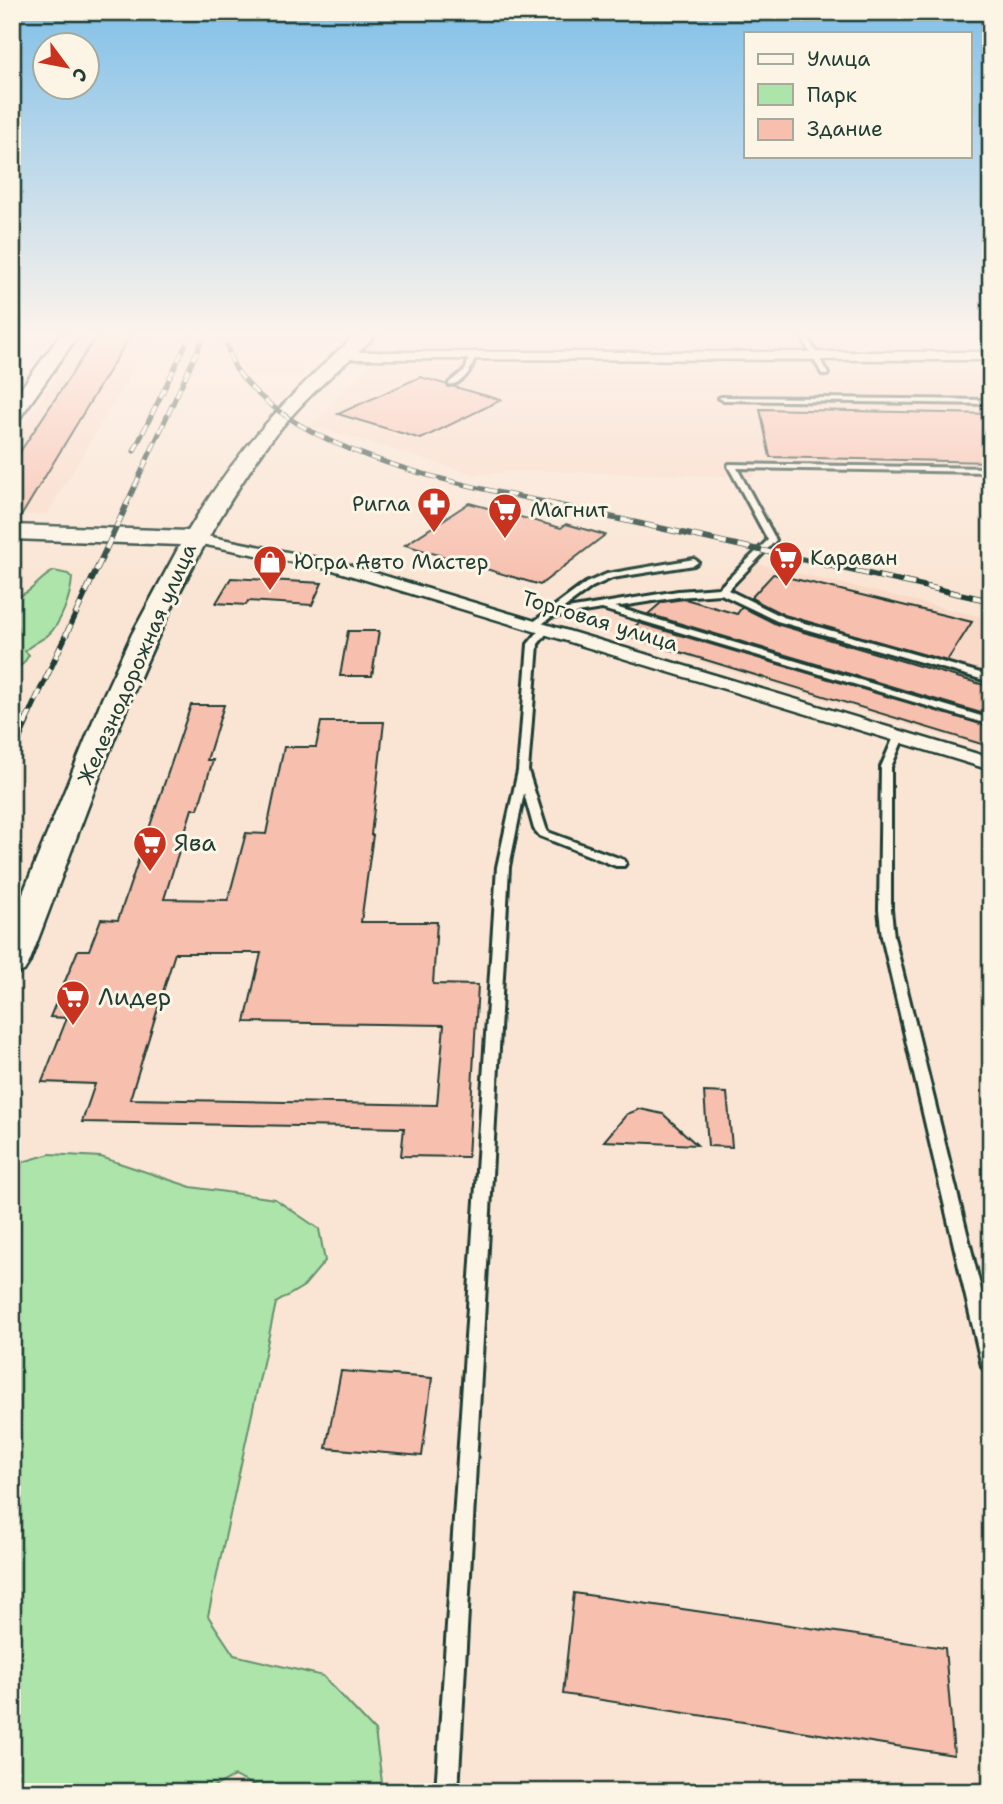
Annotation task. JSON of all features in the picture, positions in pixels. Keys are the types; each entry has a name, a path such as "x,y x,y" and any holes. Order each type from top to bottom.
{"main road":[{"name":"Железнодорожная улица","path":"12,963 125,680 192,538 270,428 280,418"},
{"path":"12,532 192,538"},
{"path":"12,539 61,534"}],"street":[{"name":"Торговая улица","path":"192,538 336,566 543,622 991,764"}],"lane":[{"path":"722,591 772,540 732,466 991,470"},
{"path":"447,1792 503,867 523,771 530,657 543,622 589,585 610,576 694,562"},
{"path":"543,622 601,606 722,591 780,619 991,679"},
{"path":"601,606 991,722"},
{"path":"899,737 886,768 885,910 888,937 991,1366"},
{"path":"523,771 540,829 544,834 620,863"}],"shaded area":[{"path":"28,418 104,418 47,514 12,515 12,441"},
{"path":"318,418 991,418 991,475 754,470 754,477 544,471 473,474 311,425"},
{"path":"747,561 991,619 991,750 564,621 580,603 595,598 705,590"}],"green space":[{"path":"54,571 68,574 72,578 64,609 53,630 25,651 29,655 23,664 16,668 12,666 12,599"},
{"path":"50,1154 101,1157 191,1187 275,1199 319,1229 325,1261 304,1286 276,1303 208,1616 234,1655 323,1676 375,1731 382,1782 368,1792 270,1792 234,1776 204,1792 12,1792 12,1165"}],"building":[{"path":"42,418 80,418 17,523 12,522 12,464"},
{"path":"352,418 464,418 421,439"},
{"path":"762,418 991,418 991,462 770,457"},
{"name":"Магнит","path":"469,503 561,528 566,524 605,535 540,585 405,545"},
{"path":"773,574 972,622 947,661 784,615 751,598"},
{"name":"Югра Авто Мастер","path":"231,578 322,583 312,605 248,601 246,605 216,603"},
{"path":"685,599 737,614 742,607 776,624 991,687 991,716 648,614 662,602"},
{"path":"639,623 991,727 991,747 624,635"},
{"path":"348,631 379,631 372,676 340,676"},
{"path":"191,705 224,705 207,760 213,760 198,809 192,809 164,899 228,900 246,833 266,834 284,747 316,747 321,722 384,722 361,922 437,922 433,984 478,985 468,1157 401,1156 404,1128 82,1122 95,1084 42,1082 67,1018 50,1017 78,950 89,950 101,919 118,920","holes":["175,953 261,953 245,1022 444,1025 437,1105 130,1099"]},
{"path":"704,1092 727,1093 732,1147 708,1146"},
{"path":"640,1109 663,1114 697,1145 604,1141 627,1114"},
{"path":"341,1371 432,1378 422,1456 326,1448"},
{"path":"574,1593 945,1648 954,1755 563,1694"}],"railway":[{"path":"134,451 150,418"},
{"path":"126,505 166,418"},
{"path":"290,418 339,445 384,462 430,476 559,505"},
{"path":"25,723 127,504"},
{"path":"551,504 991,601"},
{"path":"12,752 26,721"}],"place":[{"name":"Ригла","path":"434,534"},
{"name":"Магнит","path":"505,540"},
{"name":"Караван","path":"786,588"},
{"name":"Югра Авто Мастер","path":"270,592"},
{"name":"Ява","path":"150,873"},
{"name":"Лидер","path":"73,1027"}]}
